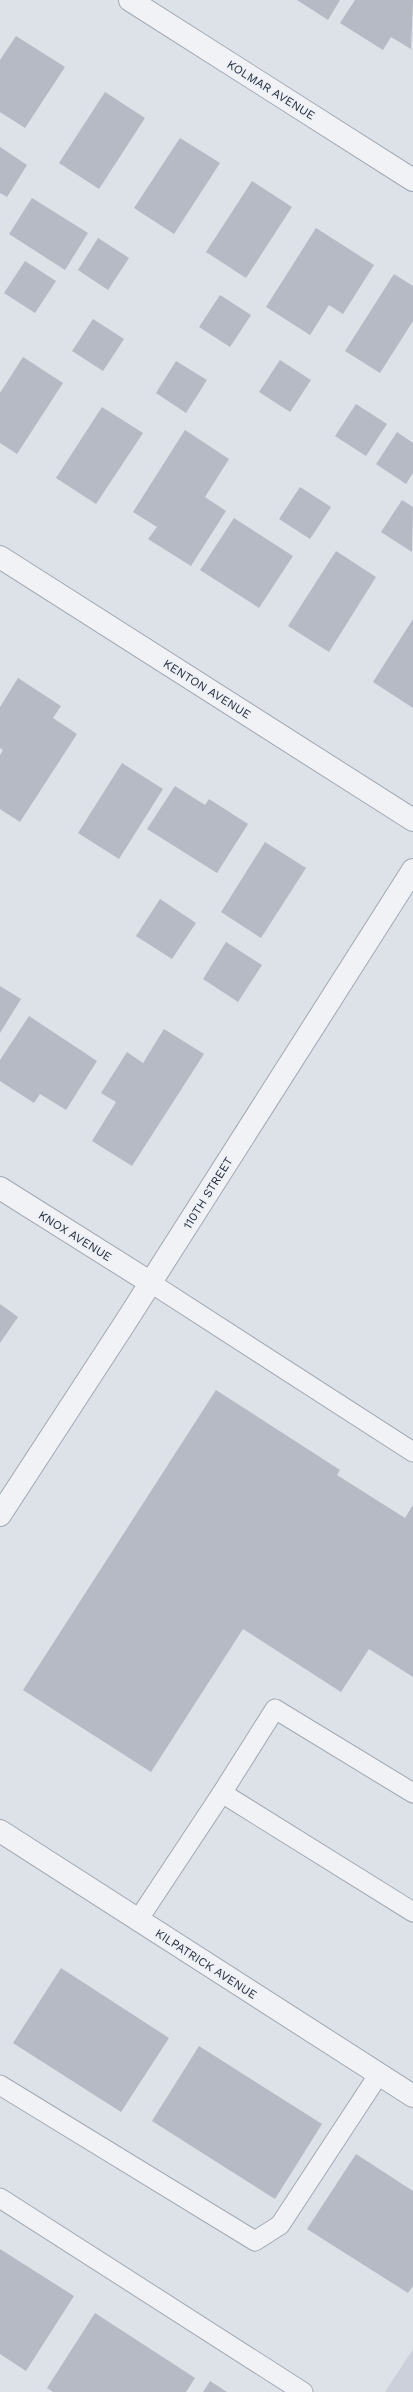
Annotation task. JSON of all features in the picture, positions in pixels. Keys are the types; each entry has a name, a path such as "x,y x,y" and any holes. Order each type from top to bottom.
{"street":[{"name":"KOLMAR AVENUE","path":"130,0 413,180"},
{"name":"KENTON AVENUE","path":"0,558 413,820"},
{"name":"110TH STREET","path":"0,1515 151,1283 413,870"},
{"name":"KNOX AVENUE","path":"0,1188 151,1283"},
{"name":"KILPATRICK AVENUE","path":"0,1832 413,2096"}],"lane":[{"path":"151,1283 413,1452"},
{"path":"138,1920 222,1793 275,1709 413,1793"},
{"path":"222,1793 413,1912"},
{"path":"0,2085 255,2241 280,2225 379,2074"},
{"path":"0,2198 303,2392"}],"shaded area":[{"path":"413,2349 413,2392 385,2392"}],"building":[{"path":"297,0 340,0 328,20"},
{"path":"355,0 413,0 411,49 391,37 383,50 340,23"},
{"path":"16,36 65,67 25,128 0,112 0,60"},
{"path":"105,92 145,118 99,189 59,163"},
{"path":"180,138 220,163 174,234 134,208"},
{"path":"0,147 27,165 7,197 0,193"},
{"path":"252,181 292,207 246,278 206,252"},
{"path":"32,198 88,233 65,270 9,234"},
{"path":"316,228 374,265 343,314 329,305 310,335 266,307"},
{"path":"98,238 129,258 108,290 78,270"},
{"path":"25,261 56,281 35,313 4,293"},
{"path":"394,274 413,286 413,321 380,373 345,351"},
{"path":"220,295 251,315 230,347 199,327"},
{"path":"93,319 124,339 103,371 72,351"},
{"path":"23,357 63,383 17,454 0,443 0,393"},
{"path":"280,360 311,380 290,412 259,392"},
{"path":"176,361 207,380 186,413 156,393"},
{"path":"356,404 387,424 366,456 335,436"},
{"path":"102,407 143,433 96,504 56,478"},
{"path":"185,430 229,459 205,497 226,511 191,566 148,539 157,527 133,512"},
{"path":"397,432 413,443 413,473 406,484 376,464"},
{"path":"300,487 331,507 310,539 279,519"},
{"path":"402,500 413,507 412,552 381,532"},
{"path":"234,518 293,556 259,608 200,570"},
{"path":"336,551 376,577 329,652 288,626"},
{"path":"413,619 413,708 373,682"},
{"path":"18,678 61,706 53,718 77,734 20,822 0,809 0,755 3,750 0,748 0,707"},
{"path":"122,763 163,789 119,859 78,833"},
{"path":"175,786 205,805 209,799 248,824 217,873 147,829"},
{"path":"265,842 306,868 261,938 221,912"},
{"path":"160,899 196,923 172,959 136,936"},
{"path":"226,942 262,965 238,1002 203,979"},
{"path":"0,986 21,999 0,1033"},
{"path":"29,1016 97,1061 66,1110 40,1094 34,1103 0,1081 0,1060"},
{"path":"164,1029 204,1054 132,1166 92,1141 116,1102 101,1093 127,1052 143,1063"},
{"path":"0,1304 18,1317 0,1343"},
{"path":"216,1390 340,1470 337,1475 405,1518 413,1505 413,1677 369,1649 341,1692 243,1629 151,1772 23,1690"},
{"path":"61,1968 169,2038 121,2112 13,2043"},
{"path":"199,2046 322,2124 275,2199 152,2121"},
{"path":"356,2154 413,2191 413,2286 408,2293 307,2229"},
{"path":"0,2249 74,2296 26,2371 0,2354"},
{"path":"95,2313 195,2378 186,2392 53,2392 47,2388"},
{"path":"210,2381 227,2392 203,2392"}]}
